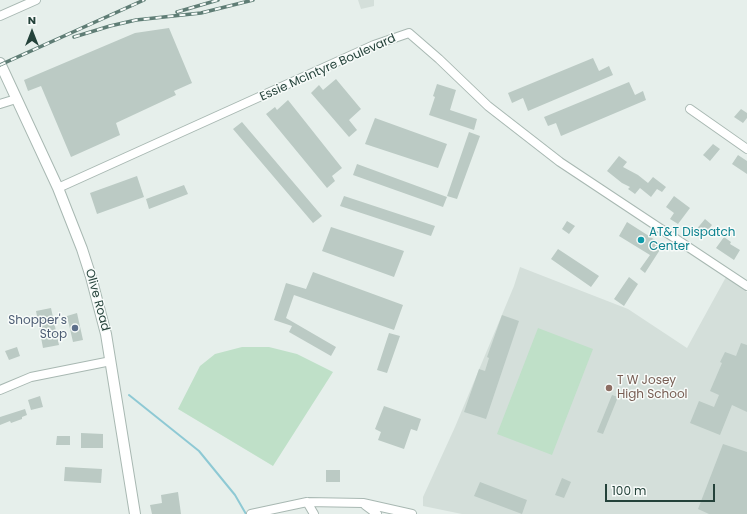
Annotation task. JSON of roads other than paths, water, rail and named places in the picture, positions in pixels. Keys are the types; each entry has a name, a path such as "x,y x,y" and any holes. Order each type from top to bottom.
{"street":[{"path":"0,16 36,0"},
{"name":"Essie McIntyre Boulevard","path":"58,188 374,46 409,33 439,59 488,106 560,162 747,286"},
{"name":"Olive Road","path":"0,63 58,188 90,272 105,328 135,514"},
{"path":"0,104 16,99"},
{"path":"690,109 747,149"},
{"path":"0,390 31,377 111,361"},
{"path":"307,502 314,514"},
{"path":"251,514 307,502 363,503 412,514"},
{"path":"363,503 377,514"}],"waterway":[{"path":"129,395 199,451 235,495 246,514"}],"railway":[{"path":"0,65 144,0"},
{"path":"177,12 218,0"},
{"path":"74,37 136,20 201,13 253,0"}],"place":[{"name":"AT&T Dispatch Center","path":"641,240"},
{"name":"Shopper's Stop","path":"75,328"},
{"name":"T W Josey High School","path":"609,388"}]}
